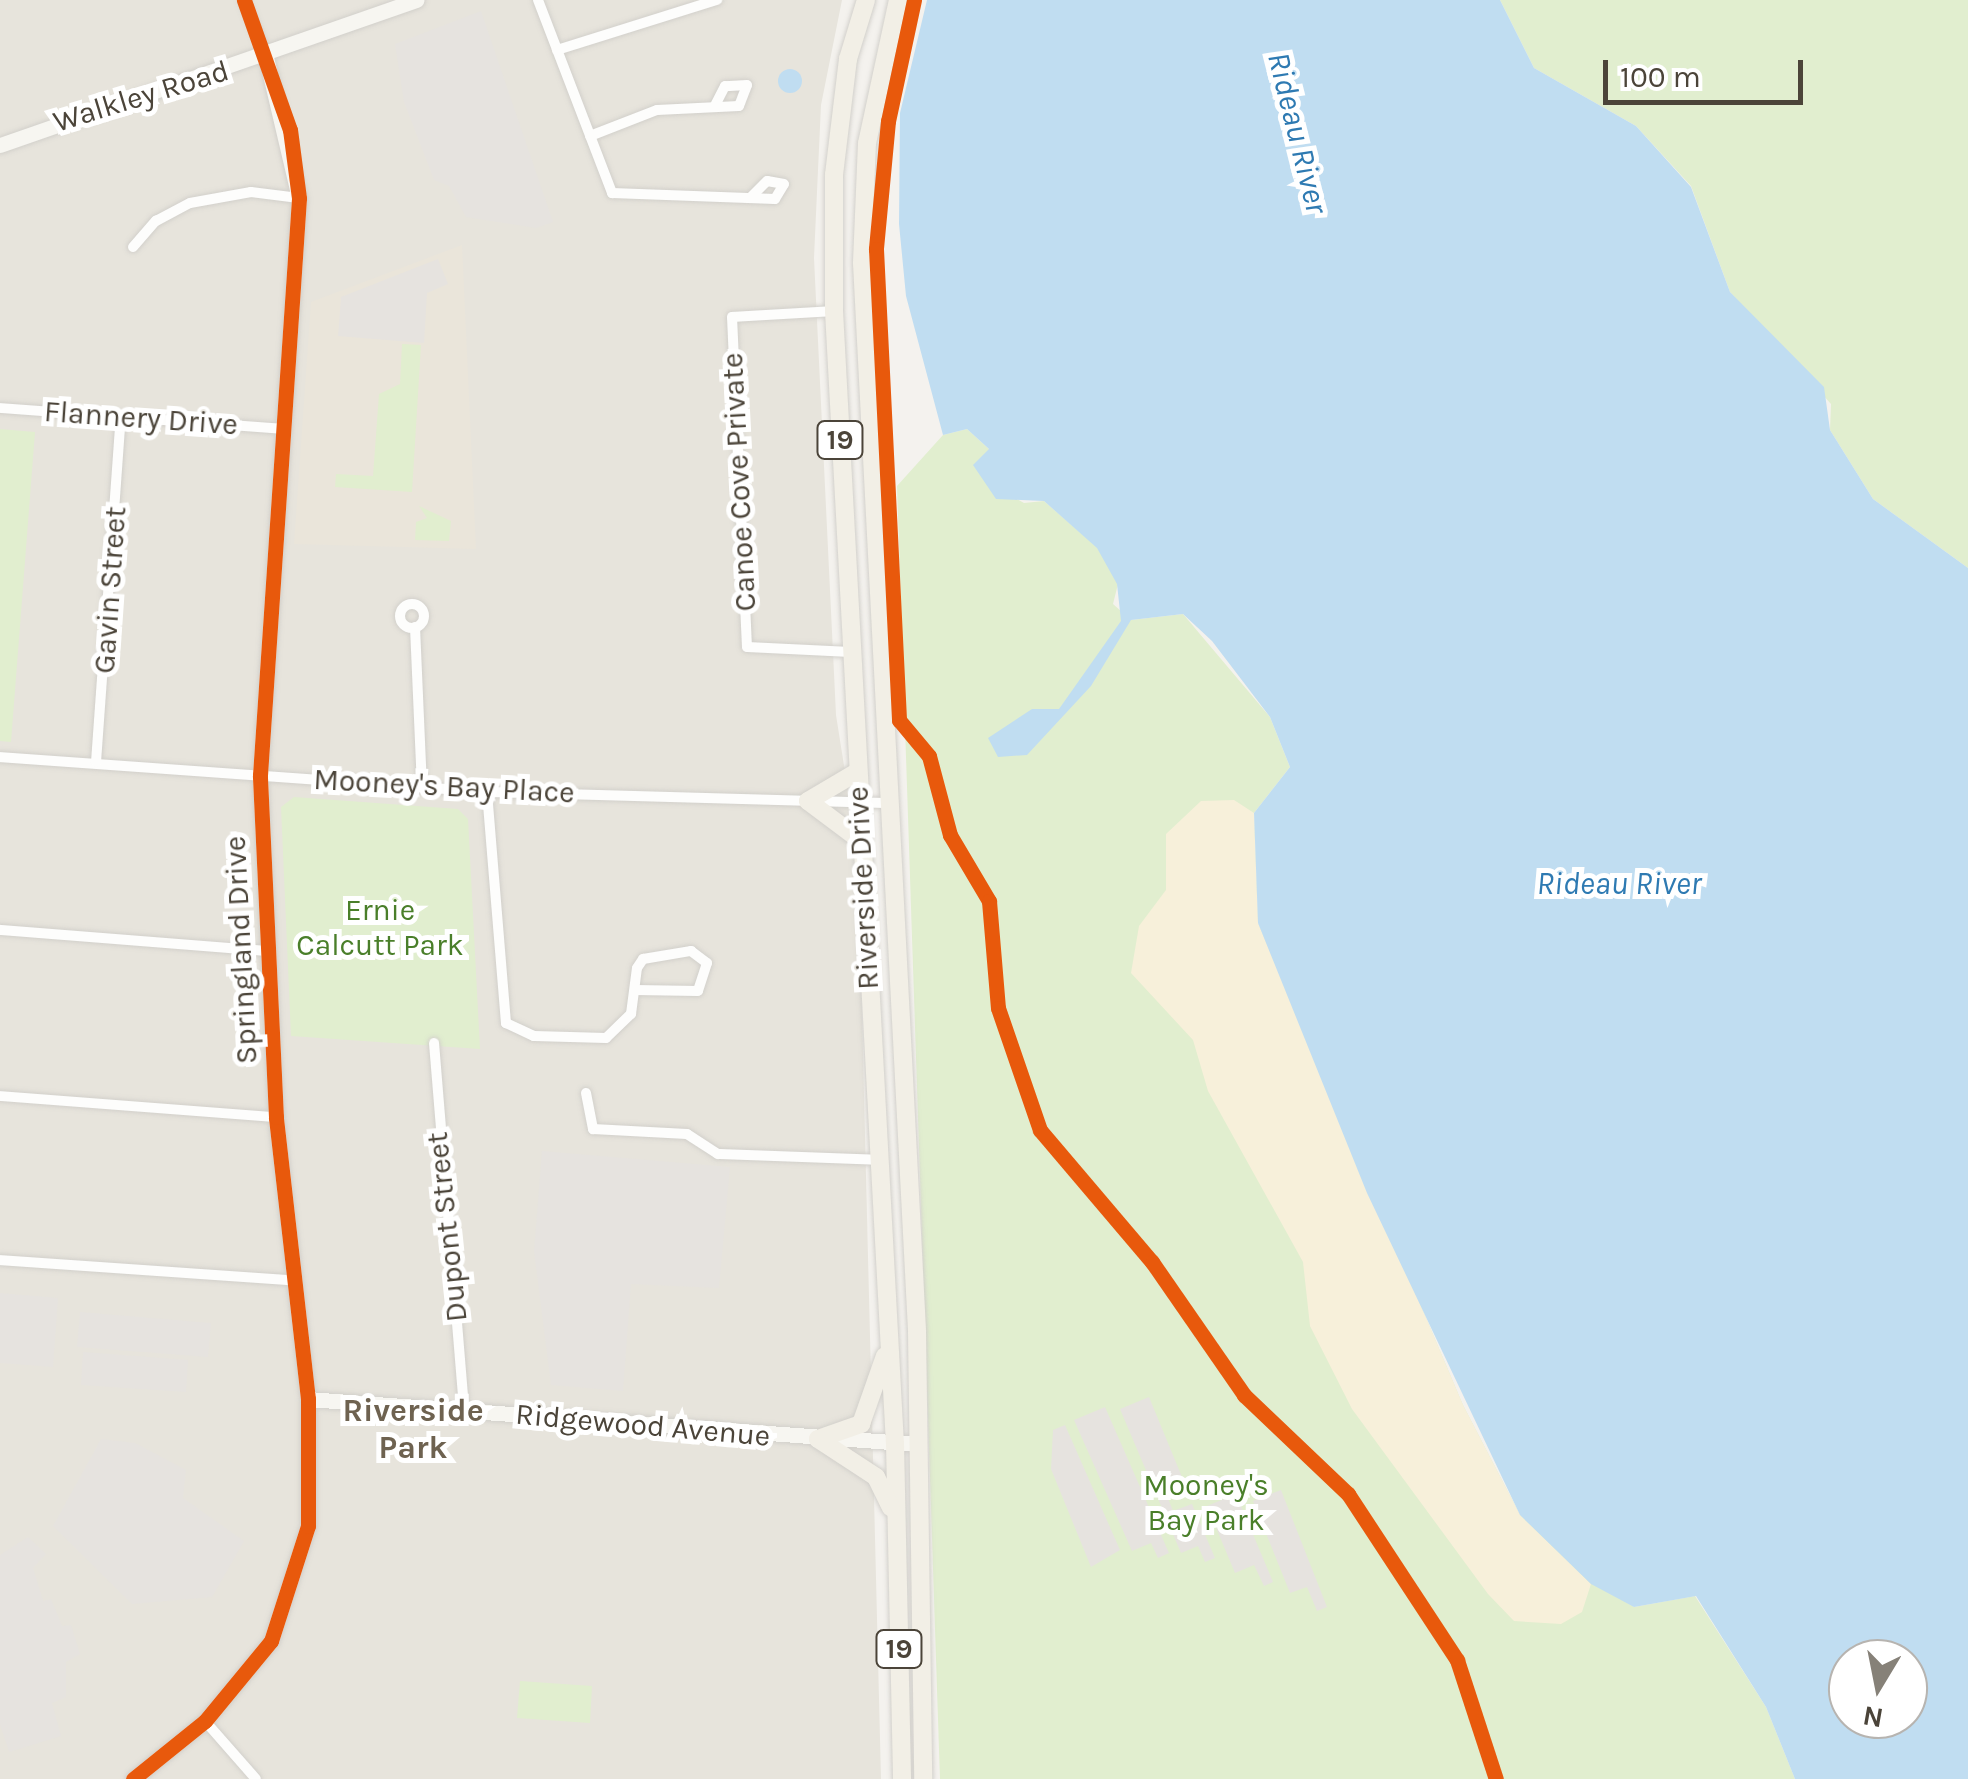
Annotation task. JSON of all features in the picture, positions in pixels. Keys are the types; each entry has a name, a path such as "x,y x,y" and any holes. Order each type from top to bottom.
{"main road":[{"path":"848,59 854,0"},
{"name":"Riverside Drive","path":"866,0 848,59 834,176 834,311 895,1443 902,1779"},
{"name":"Riverside Drive","path":"898,0 868,143 862,263 918,1444 923,1779"},
{"path":"857,772 808,801 860,840"},
{"path":"818,1439 861,1424 889,1341"},
{"path":"818,1439 876,1477 895,1518"}],"street":[{"path":"244,0 266,56"},
{"name":"Walkley Road","path":"0,145 34,130 266,56 417,0"},
{"path":"538,0 612,193 750,198"},
{"path":"558,50 717,0"},
{"name":"Springland Drive","path":"133,1779 205,1721 252,1669 292,1595 308,1526 308,1399 289,1280 276,1117 260,775 299,198 266,56"},
{"path":"590,136 657,110 715,106"},
{"name":"Walkley Road","path":"0,131 34,130"},
{"path":"133,248 156,220 190,204 251,192 299,198"},
{"name":"Canoe Cove Private","path":"834,311 732,317 747,647 851,652"},
{"name":"Flannery Drive","path":"0,408 283,429"},
{"name":"Gavin Street","path":"96,762 121,417"},
{"path":"414,628 422,787"},
{"name":"Mooney's Bay Place","path":"0,757 487,792 889,803"},
{"path":"487,792 506,1023 534,1036 606,1038 626,1023 640,963 656,952 691,951 707,963 698,991 636,990"},
{"path":"0,930 268,951"},
{"name":"Dupont Street","path":"434,1043 464,1411"},
{"path":"586,1093 593,1129 687,1134 718,1154 879,1160"},
{"path":"0,1096 276,1117"},
{"path":"0,1260 289,1280"},
{"name":"Ridgewood Avenue","path":"308,1399 918,1444"},
{"path":"205,1721 256,1779"}],"shaded area":[{"path":"0,0 842,0 821,105 814,258 836,715 858,854 881,1779 0,1779"},
{"path":"481,11 553,222 536,228 466,217 449,186 434,180 404,102 395,44"},
{"path":"462,245 476,549 294,544 311,302"},
{"path":"438,259 448,284 427,293 424,343 338,336 341,297"},
{"path":"542,1151 730,1167 719,1288 631,1284 623,1391 551,1385 534,1251"},
{"path":"0,1293 58,1298 53,1367 0,1363"},
{"path":"80,1312 211,1323 208,1357 77,1347"},
{"path":"83,1352 188,1360 186,1392 81,1385"},
{"path":"1149,1397 1182,1477 1163,1486 1173,1511 1192,1504 1215,1558 1205,1562 1198,1546 1181,1553 1120,1409"},
{"path":"1105,1407 1169,1553 1158,1558 1151,1543 1132,1551 1074,1420"},
{"path":"1065,1425 1120,1550 1091,1567 1051,1469 1053,1430"},
{"path":"101,1439 135,1443 186,1470 183,1498 244,1541 212,1597 132,1604 53,1526"},
{"path":"1281,1490 1327,1607 1317,1611 1307,1587 1290,1593 1253,1501"},
{"path":"1236,1494 1273,1582 1264,1586 1254,1565 1235,1573 1207,1506"},
{"path":"28,1537 46,1554 33,1568 43,1601 51,1599 62,1626 71,1625 80,1654 66,1662 66,1697 52,1703 61,1736 9,1752 0,1725 0,1555"}],"green space":[{"path":"1500,0 1968,0 1968,568 1873,499 1830,430 1831,404 1730,292 1691,186 1636,126 1534,68"},
{"path":"402,344 421,345 412,492 335,487 336,474 373,476 379,394 400,384"},
{"path":"0,429 35,432 11,742 0,741"},
{"name":"Mooney's Bay Park","path":"967,429 989,449 991,484 1024,503 1044,501 1098,548 1118,584 1113,604 1131,620 1183,614 1270,717 1290,767 1254,813 1258,923 1463,1405 1520,1515 1634,1607 1695,1596 1766,1707 1795,1779 940,1779 897,486 943,435"},
{"path":"419,506 451,521 449,541 415,540 416,522 427,518"},
{"name":"Ernie Calcutt Park","path":"294,797 458,809 468,819 480,1049 291,1036 281,807"},
{"path":"520,1681 592,1686 590,1723 517,1718"}],"sand":[{"path":"1234,800 1254,813 1258,923 1463,1405 1520,1515 1591,1584 1582,1612 1561,1624 1514,1621 1488,1594 1352,1409 1310,1326 1303,1262 1208,1091 1193,1040 1131,973 1139,926 1166,890 1166,834 1201,801"}],"water":[{"name":"Rideau River","path":"927,0 1500,0 1534,68 1636,126 1691,187 1730,292 1824,387 1830,430 1873,499 1968,568 1968,1779 1795,1779 1766,1707 1696,1596 1634,1607 1591,1584 1520,1515 1367,1193 1258,923 1254,813 1290,767 1270,717 1212,641 1183,614 1131,620 1091,686 1027,755 998,757 988,738 1032,709 1059,709 1121,621 1117,584 1097,548 1044,501 996,499 973,465 989,449 967,429 943,435 906,296 899,224 900,113"},
{"path":"790,69 802,81 790,93 778,81"}],"cycle path":[{"path":"133,1779 205,1721 271,1641 308,1526 308,1399 276,1117 260,775 299,198 290,130 244,0"},
{"path":"914,0 888,121 876,249 899,720 929,756 950,835 989,901 998,1008 1040,1130 1152,1262 1244,1395 1348,1494 1457,1660 1496,1779"}],"district":[{"name":"Riverside Park","path":"413,1430"}]}
